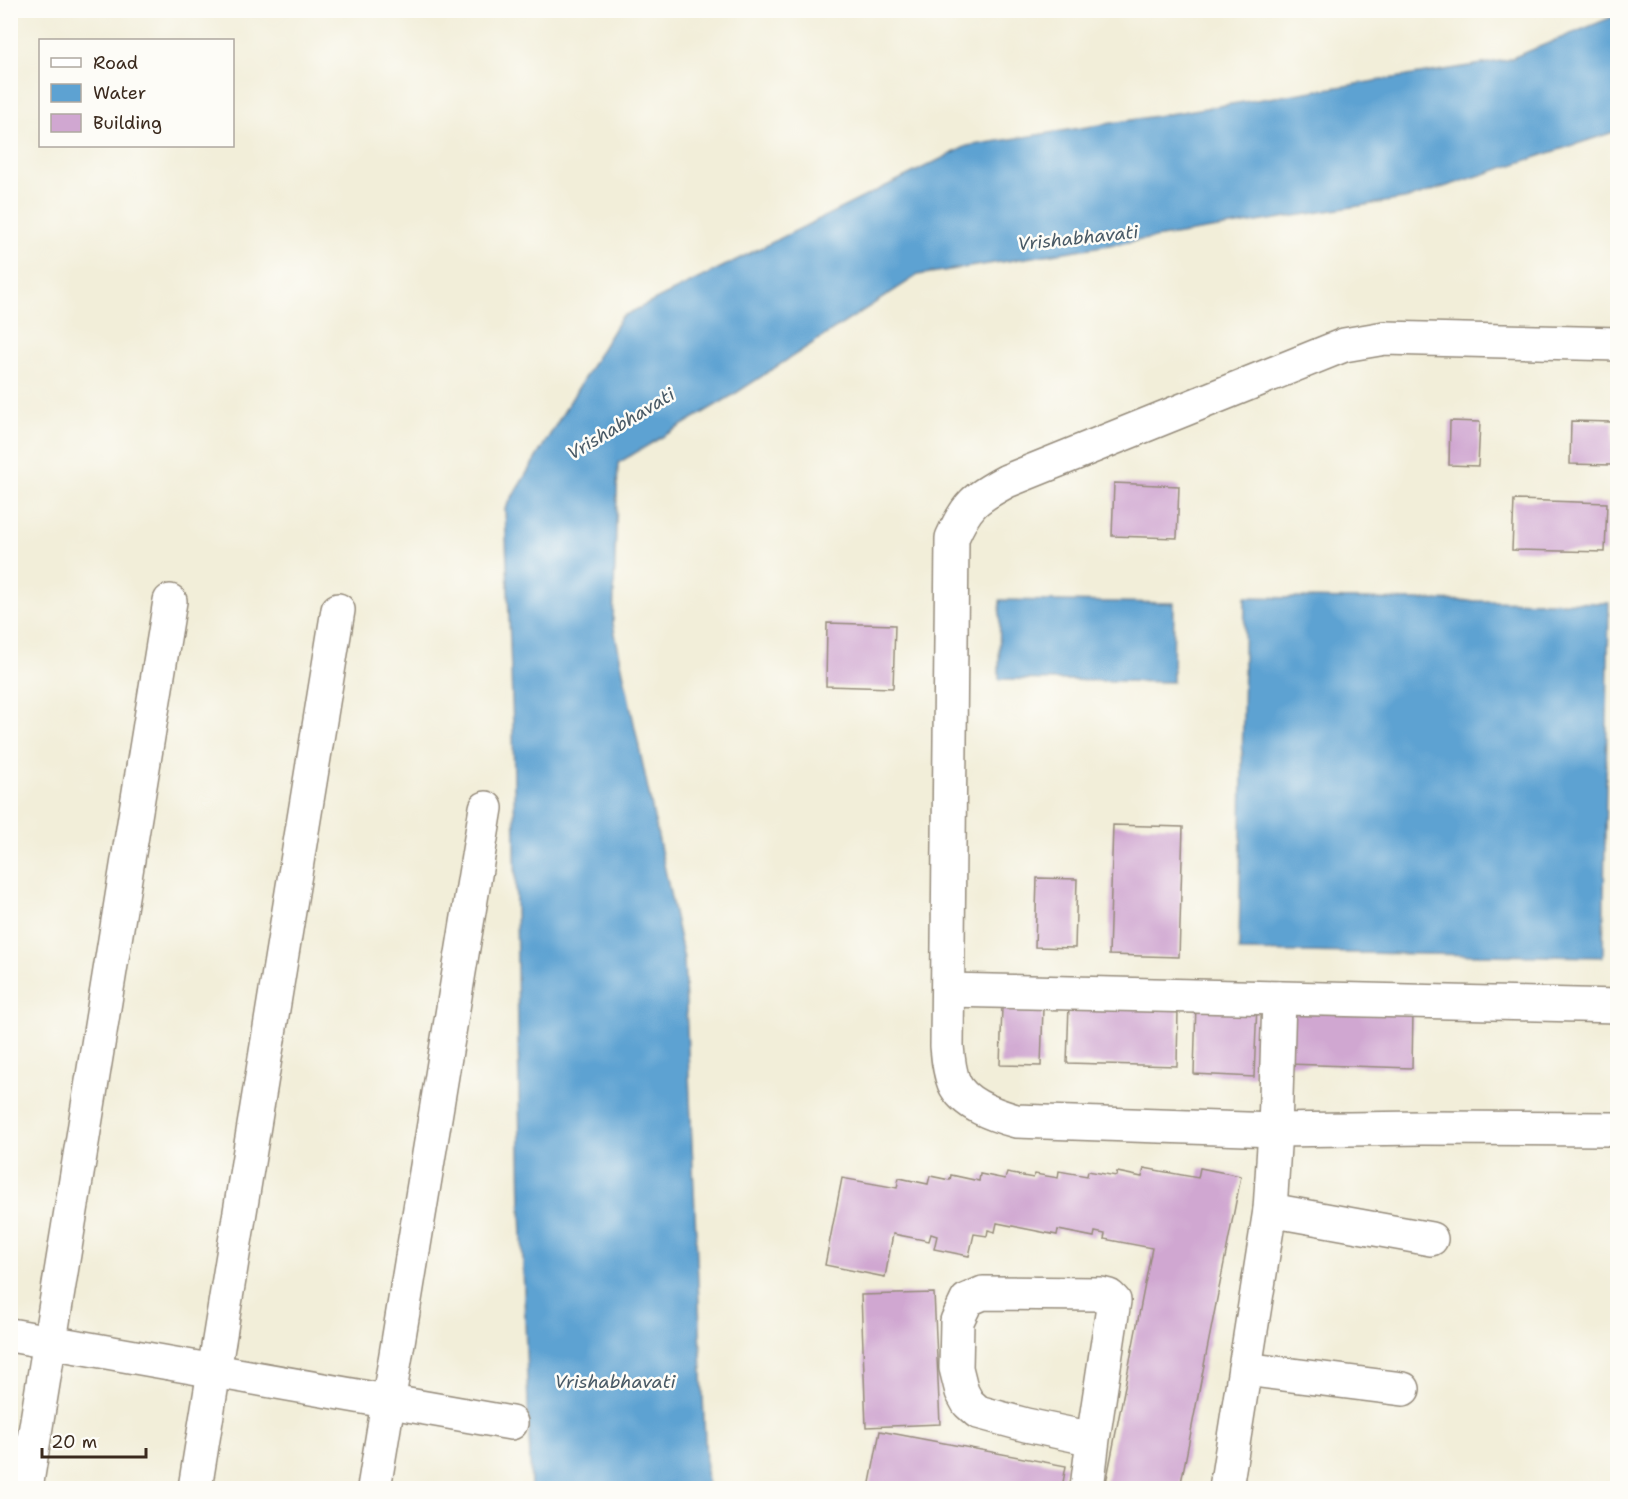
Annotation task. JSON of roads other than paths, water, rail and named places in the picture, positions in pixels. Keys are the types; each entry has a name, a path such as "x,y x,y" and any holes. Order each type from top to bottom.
{"street":[{"path":"1617,344 1385,338 1344,345 1007,482 980,496 963,513 952,538 947,1046 949,1068 954,1085 970,1101 995,1115 1017,1121 1275,1143 1422,1128 1617,1129"},
{"path":"26,1488 170,602"},
{"path":"195,1488 338,610"},
{"path":"374,1488 486,808"},
{"path":"948,990 1617,1006"},
{"path":"1226,1488 1270,1210 1275,1143 1279,998"},
{"path":"1270,1210 1431,1239"},
{"path":"1087,1488 1114,1301 1109,1296 1101,1294 983,1293 967,1300 957,1321 956,1368 962,1392 968,1403 978,1412 1093,1439"},
{"path":"10,1335 511,1423"},
{"path":"1245,1369 1403,1389"}],"water":[{"name":"Vrishabhavati","path":"1617,15 1617,131 1410,198 918,275 733,395 618,463 613,624 684,959 707,1488 531,1488 521,1210 513,727 505,509 621,317 967,146 1507,60"},
{"path":"1245,597 1609,603 1603,957 1239,951"},
{"path":"1000,600 1174,603 1173,682 999,679"}]}
